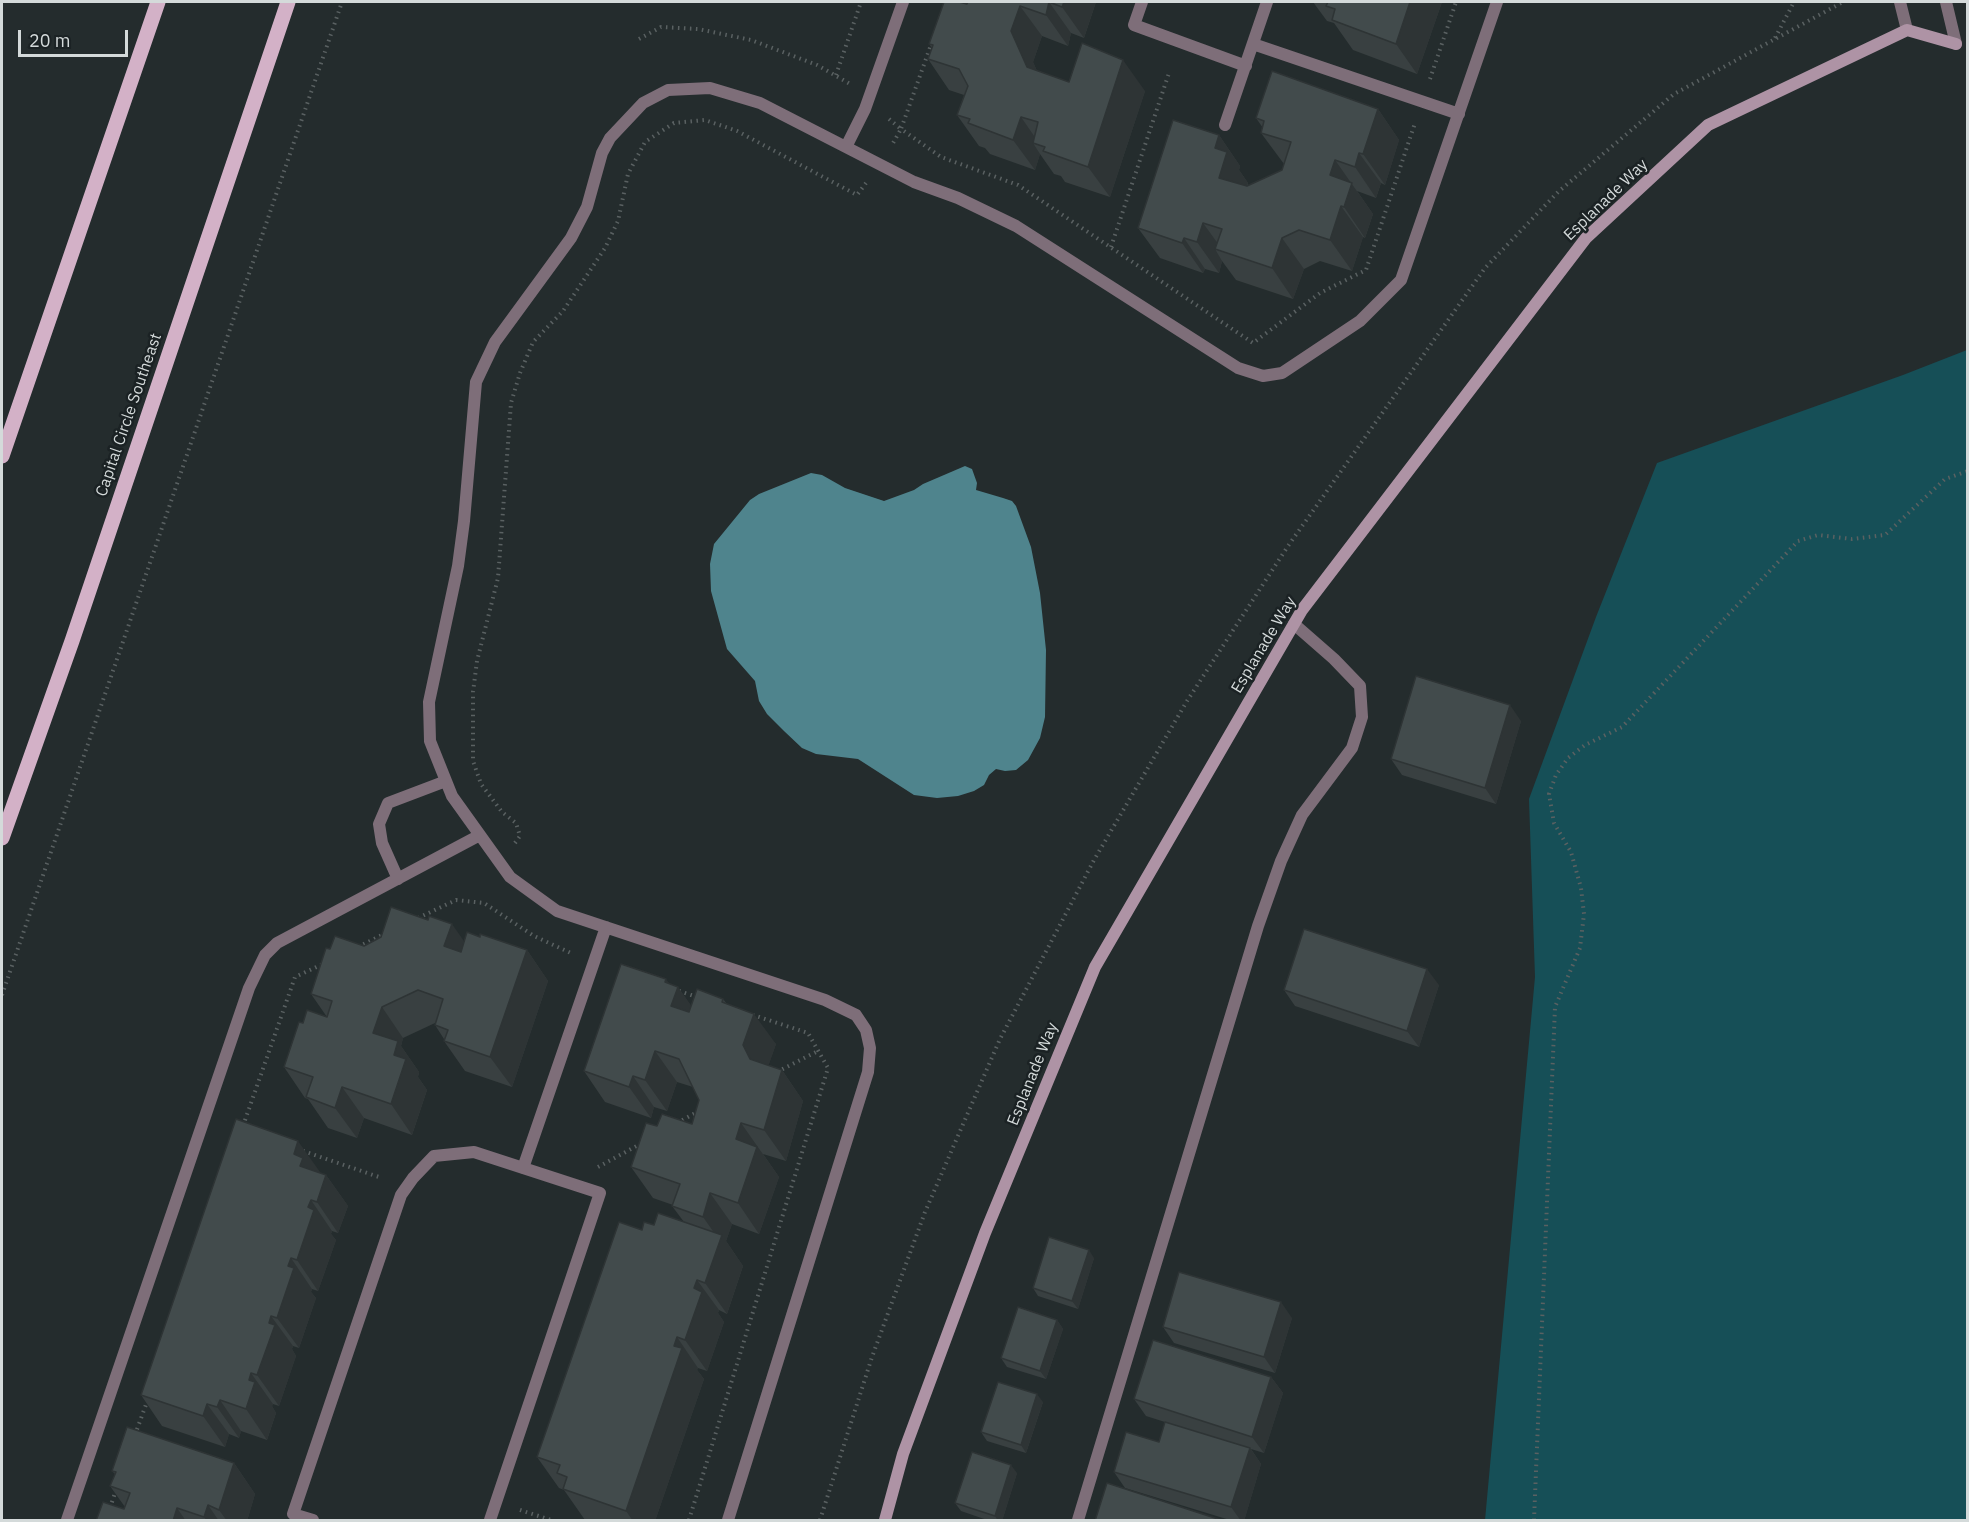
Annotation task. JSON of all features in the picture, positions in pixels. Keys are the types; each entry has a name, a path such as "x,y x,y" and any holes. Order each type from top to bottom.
{"main road":[{"path":"2,456 158,2"},
{"name":"Capital Circle Southeast","path":"2,838 72,641 288,2"}],"street":[{"path":"846,147 868,100 903,2"},
{"path":"1142,2 1134,25 1246,66"},
{"path":"1225,125 1267,2"},
{"path":"728,1521 868,1072 870,1047 866,1030 856,1016 825,1000 557,911 510,877 452,796 430,741 429,702 461,543 476,382 495,342 571,238 587,207 602,153 610,138 643,103 668,90 710,88 760,103 914,182 958,198 1016,226 1238,368 1263,376 1282,373 1360,321 1401,280 1497,2"},
{"path":"1900,2 1907,30 1956,44 1946,2"},
{"name":"Esplanade Way","path":"885,1521 903,1454 981,1244 1095,967 1309,601 1586,238 1708,125 1907,30"},
{"path":"1253,44 1459,114"},
{"path":"1078,1521 1258,926 1281,861 1302,815 1352,748 1362,717 1360,686 1294,624"},
{"path":"398,879 382,843 379,824 388,803 446,781"},
{"path":"67,1521 249,988 265,955 277,943 480,835"},
{"path":"523,1168 606,927"},
{"path":"313,1521 293,1514 401,1195 413,1178 434,1156 474,1152 600,1193 490,1521"}],"path":[{"path":"2,995 342,2"},
{"path":"836,75 861,2"},
{"path":"639,39 661,27 698,29 751,40 817,65 850,83 901,129 941,157 1018,184 1253,343 1320,294 1366,270 1456,2"},
{"path":"1774,38 1794,2"},
{"path":"500,863 520,836 516,823 502,812 481,784 473,761 473,692 477,661 498,578 511,403 533,342 563,311 604,248 618,221 628,174 645,142 674,123 705,120 737,131 857,195 880,164 901,129 935,33"},
{"path":"1111,248 1169,73"},
{"path":"1533,1521 1555,1007 1580,948 1584,914 1581,888 1571,852 1554,823 1549,794 1556,775 1568,758 1586,745 1622,727 1798,541 1818,535 1852,539 1886,535 1945,479 1968,471"},
{"path":"776,1072 818,1052"},
{"path":"669,1128 709,1106"},
{"path":"568,1183 649,1139"},
{"path":"294,1148 379,1177"},
{"path":"496,1502 551,1521"}],"shaded area":[{"path":"1967,350 1967,1520 1485,1520 1535,977 1529,799 1596,617 1657,463"},
{"path":"965,466 972,469 977,483 976,490 1012,501 1031,547 1040,593 1046,650 1045,717 1040,738 1028,760 1016,770 996,769 989,775 984,785 974,791 958,796 937,798 914,795 858,759 816,754 802,748 767,714 759,701 755,681 727,649 711,591 710,564 714,544 750,500 759,494 811,473 822,475 845,488 884,501 914,490"}],"building":[{"path":"944,2 967,4 968,2 1049,2 1046,15 1020,6 1011,31 1027,67 1069,82 1082,43 1123,60 1088,167 1043,151 1045,147 1033,143 1038,122 1021,117 1013,140 968,123 970,119 957,115 968,86 959,69 928,59 933,45 929,44"},
{"path":"1049,2 1064,2 1062,7"},
{"path":"1328,2 1410,2 1396,44 1332,20 1335,9 1326,6"},
{"path":"1272,71 1378,109 1363,154 1359,153 1355,167 1335,160 1330,175 1352,183 1344,207 1341,206 1330,240 1299,230 1282,238 1272,268 1215,249 1222,229 1203,223 1197,242 1184,238 1182,243 1138,228 1173,120 1219,135 1215,148 1227,152 1219,178 1247,186 1282,170 1291,142 1261,133 1264,121 1256,118"},
{"path":"1416,676 1510,705 1485,788 1391,759"},
{"path":"391,907 428,920 429,916 452,924 444,946 461,952 467,932 480,937 480,934 527,950 490,1057 444,1041 448,1030 435,1025 443,999 418,990 382,1007 373,1033 398,1041 394,1055 406,1059 391,1104 342,1087 335,1108 306,1097 313,1077 284,1067 299,1022 303,1023 307,1010 327,1017 332,1001 311,994 326,948 330,949 335,936 364,946 381,937"},
{"path":"1304,929 1427,969 1407,1031 1284,990"},
{"path":"621,964 666,979 665,982 678,987 671,1006 689,1012 697,989 723,999 722,1002 754,1014 743,1045 750,1059 782,1070 764,1130 741,1123 736,1139 757,1147 738,1203 710,1193 703,1217 672,1206 680,1184 631,1167 646,1123 657,1126 662,1114 692,1124 699,1100 679,1059 655,1051 645,1080 633,1076 629,1087 584,1071"},
{"path":"236,1119 298,1141 294,1154 303,1158 300,1166 326,1175 317,1202 311,1200 308,1207 314,1210 297,1260 291,1258 288,1266 294,1268 277,1318 271,1316 269,1323 275,1325 257,1375 251,1373 249,1380 255,1382 246,1409 220,1400 217,1407 207,1404 203,1416 141,1395"},
{"path":"658,1213 722,1235 705,1283 697,1280 694,1288 702,1292 685,1340 677,1337 674,1346 682,1348 626,1511 563,1489 567,1477 557,1473 560,1465 537,1457 619,1222 642,1230 644,1222 654,1225"},
{"path":"1049,1237 1089,1250 1072,1301 1033,1288"},
{"path":"1179,1272 1281,1302 1264,1357 1163,1327"},
{"path":"1018,1307 1057,1320 1040,1371 1001,1358"},
{"path":"1153,1340 1271,1377 1252,1437 1134,1399"},
{"path":"998,1382 1037,1394 1021,1445 981,1432"},
{"path":"1165,1422 1250,1448 1231,1507 1114,1472 1126,1432 1159,1442"},
{"path":"127,1427 234,1463 219,1510 208,1505 204,1517 177,1508 173,1521 96,1521 103,1502 124,1509 130,1493 110,1486 116,1472 112,1471"},
{"path":"972,1452 1011,1465 995,1516 955,1503"},
{"path":"1107,1483 1224,1521 1095,1521"}]}
